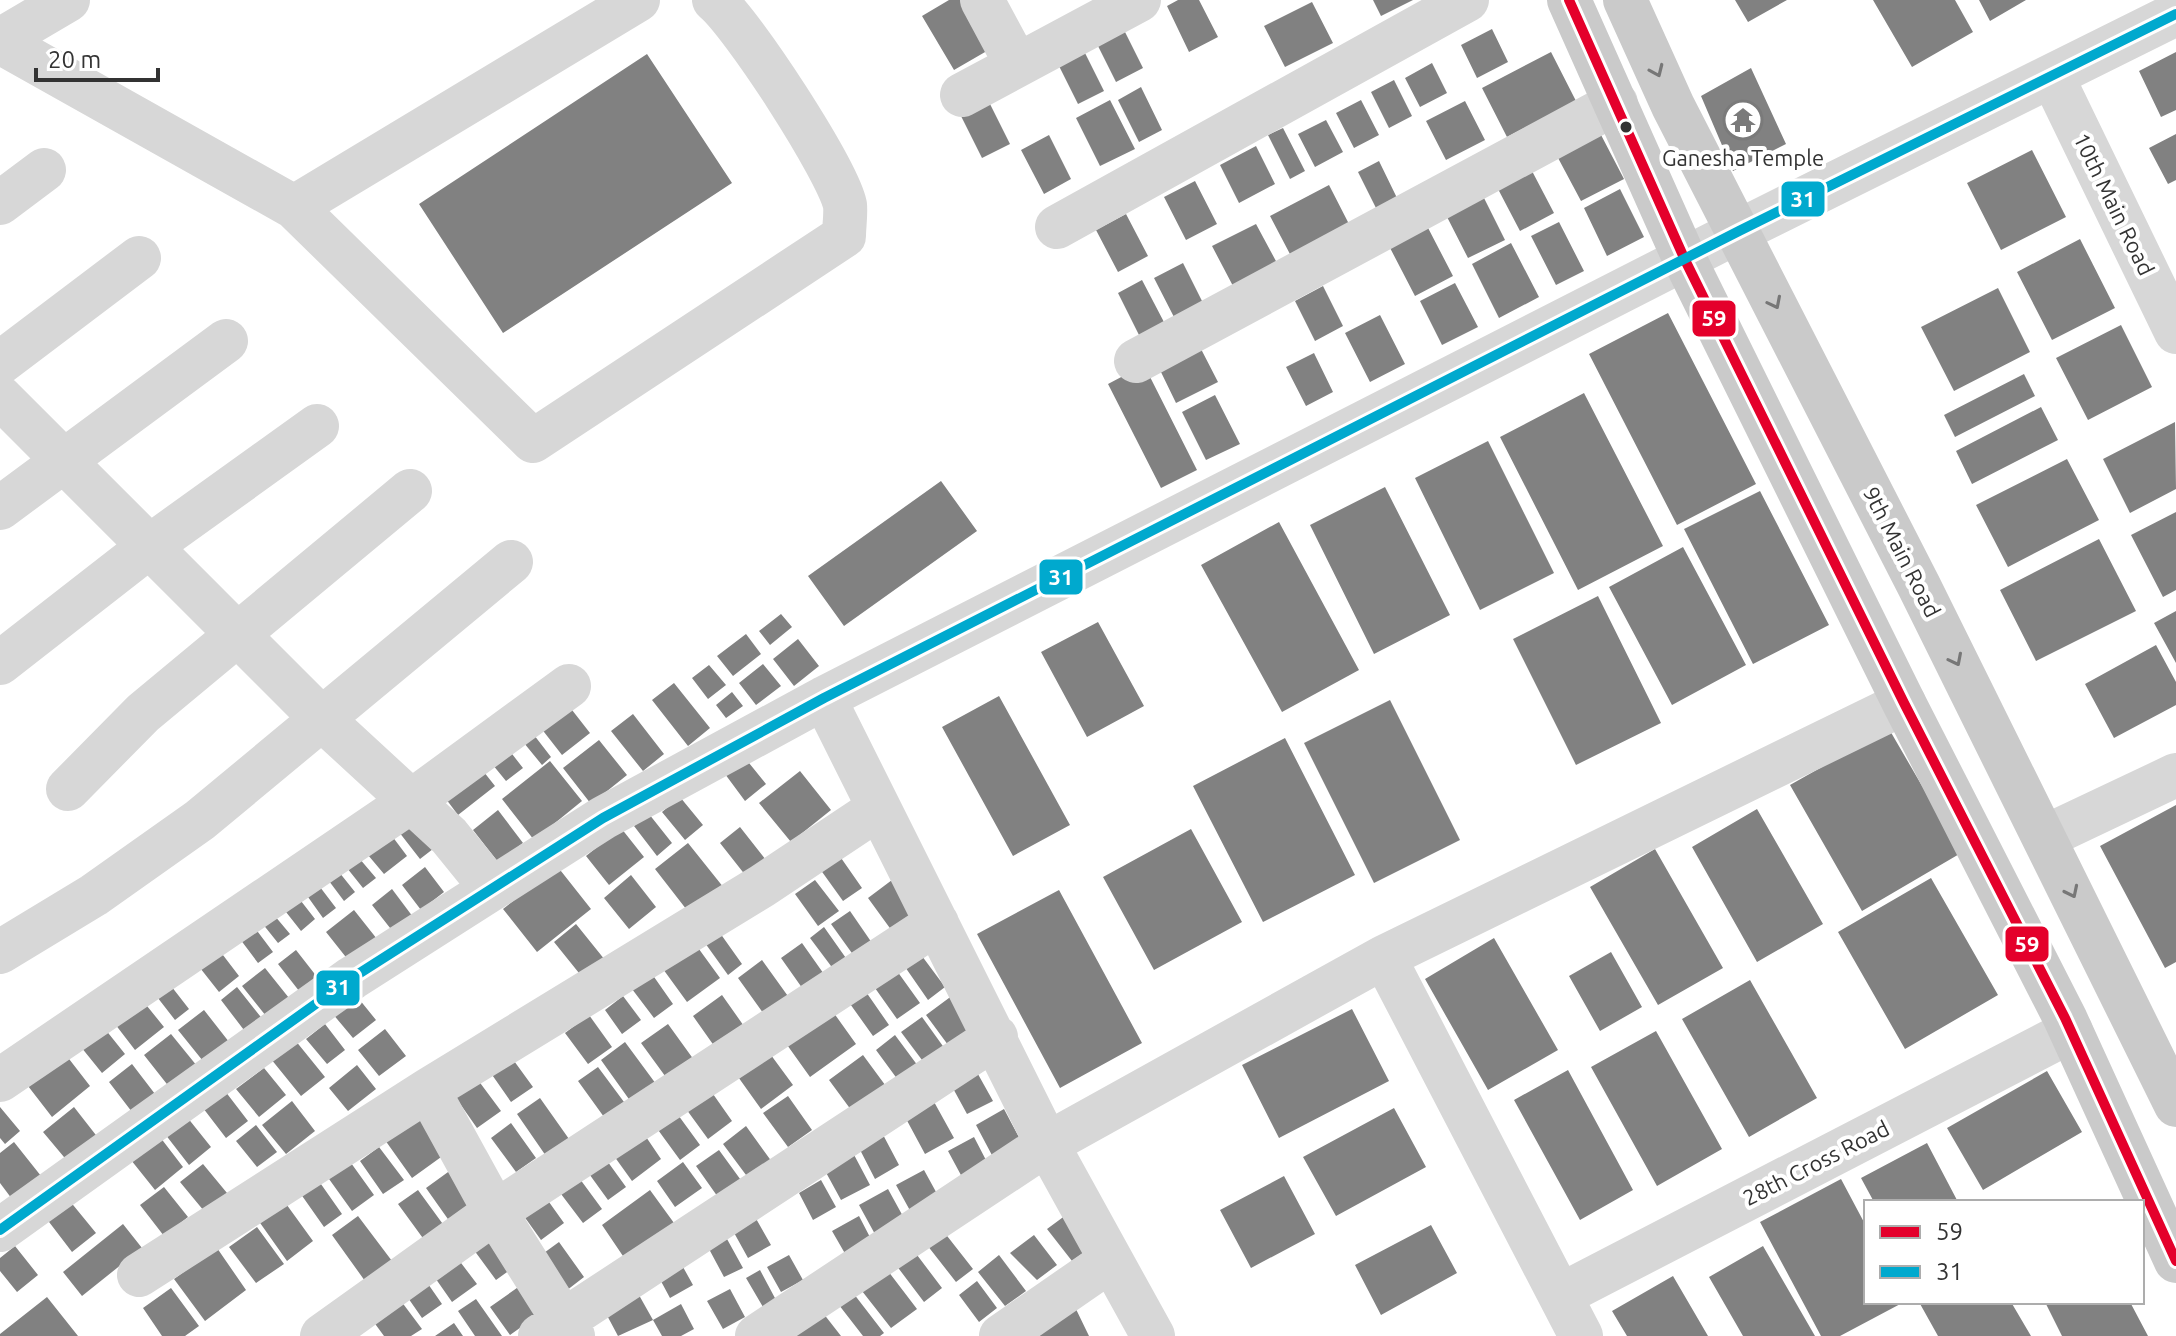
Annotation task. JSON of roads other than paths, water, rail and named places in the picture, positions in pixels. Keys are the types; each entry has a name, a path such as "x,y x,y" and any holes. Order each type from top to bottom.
{"main road":[{"path":"1569,0 1685,260 1904,703 2071,1031 2176,1261"},
{"name":"9th Main Road","path":"1625,0 1673,106 2045,837 2176,1105"}],"street":[{"path":"68,0 0,41 294,207 533,441 844,236 845,205 826,165 754,47 729,12 714,0"},
{"path":"294,207 638,0"},
{"path":"982,0 1011,54 1023,62"},
{"path":"962,95 1139,0"},
{"path":"1057,227 1467,0"},
{"path":"0,1230 352,978 603,818 824,698 1739,231 2176,14"},
{"name":"10th Main Road","path":"2052,76 2176,332"},
{"path":"1136,361 1616,103"},
{"path":"0,203 44,170"},
{"path":"0,363 139,258"},
{"path":"0,508 226,341"},
{"path":"0,397 235,634 449,836 492,889"},
{"path":"0,663 150,546 317,426"},
{"path":"68,789 143,713 410,491"},
{"path":"0,952 94,895 153,853 323,720 511,562"},
{"path":"0,1080 413,800 569,686"},
{"path":"824,698 1047,1144 1153,1336"},
{"path":"757,1336 1047,1144 1384,957 1904,703"},
{"path":"2045,837 2176,775"},
{"path":"139,1275 428,1090 762,886 879,808"},
{"path":"322,1336 495,1212 937,923"},
{"path":"1384,957 1581,1336"},
{"name":"28th Cross Road","path":"1561,1295 2071,1031"},
{"path":"428,1090 559,1331 996,1037"},
{"path":"1001,1336 1111,1260"}],"place":[{"name":"Ganesha Temple","path":"1743,120"}]}
